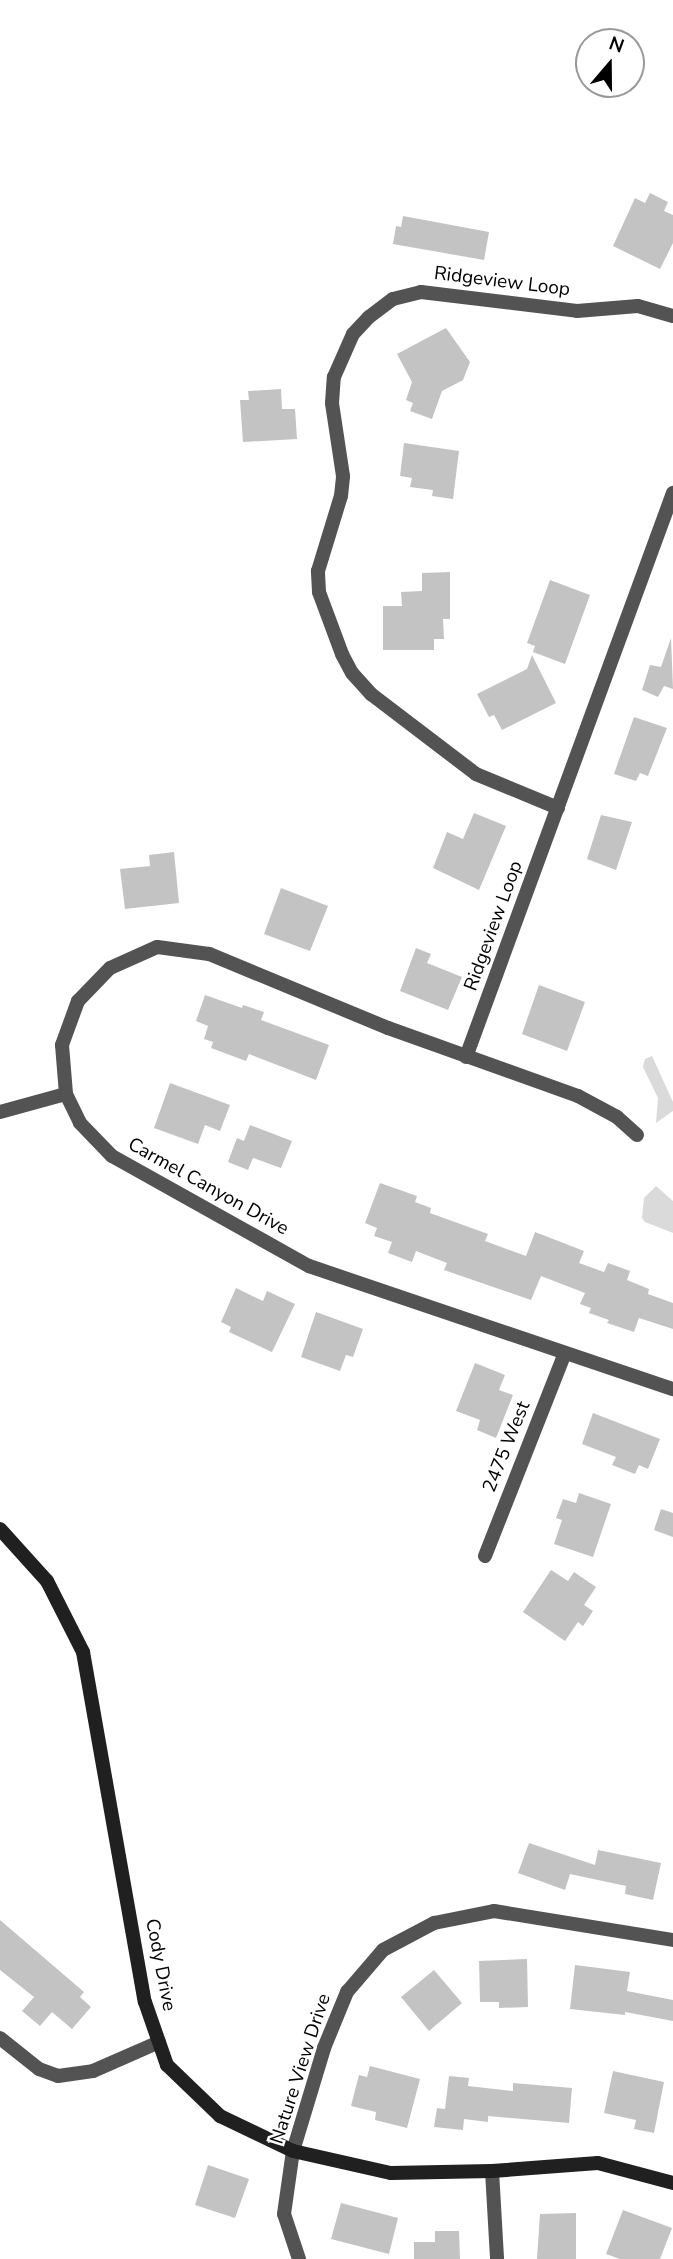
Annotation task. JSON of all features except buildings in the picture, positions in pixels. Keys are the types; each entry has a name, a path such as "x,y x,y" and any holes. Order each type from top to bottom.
{"street":[{"name":"Ridgeview Loop","path":"558,808 475,774 371,694 352,673 342,654 319,592 318,570 341,496 343,476 332,403 334,377 354,334 369,317 393,299 421,292 576,311 638,306 673,316"},
{"name":"Ridgeview Loop","path":"466,1057 673,494"},
{"name":"Carmel Canyon Drive","path":"637,1135 590,1101 388,1028 209,954 157,947 110,968 78,1001 62,1045 66,1094 80,1123 112,1156 309,1266 673,1389"},
{"path":"0,1112 66,1094"},
{"name":"2475 West","path":"485,1556 565,1353"},
{"name":"Cody Drive","path":"0,1529 47,1581 83,1652 145,2001 167,2065 220,2116 292,2151 391,2172 492,2171 598,2163 673,2183"},
{"name":"Nature View Drive","path":"299,2259 285,2214 292,2151 324,2048 347,1992 383,1950 434,1923 494,1910 673,1940"},
{"path":"0,2038 39,2069 58,2076 93,2071 159,2042"},
{"path":"492,2171 497,2259"}],"shaded area":[{"path":"652,1056 673,1102 673,1111 656,1123 658,1098 643,1067 645,1059"},
{"path":"656,1186 673,1201 673,1233 645,1222 642,1218 644,1198"}]}
